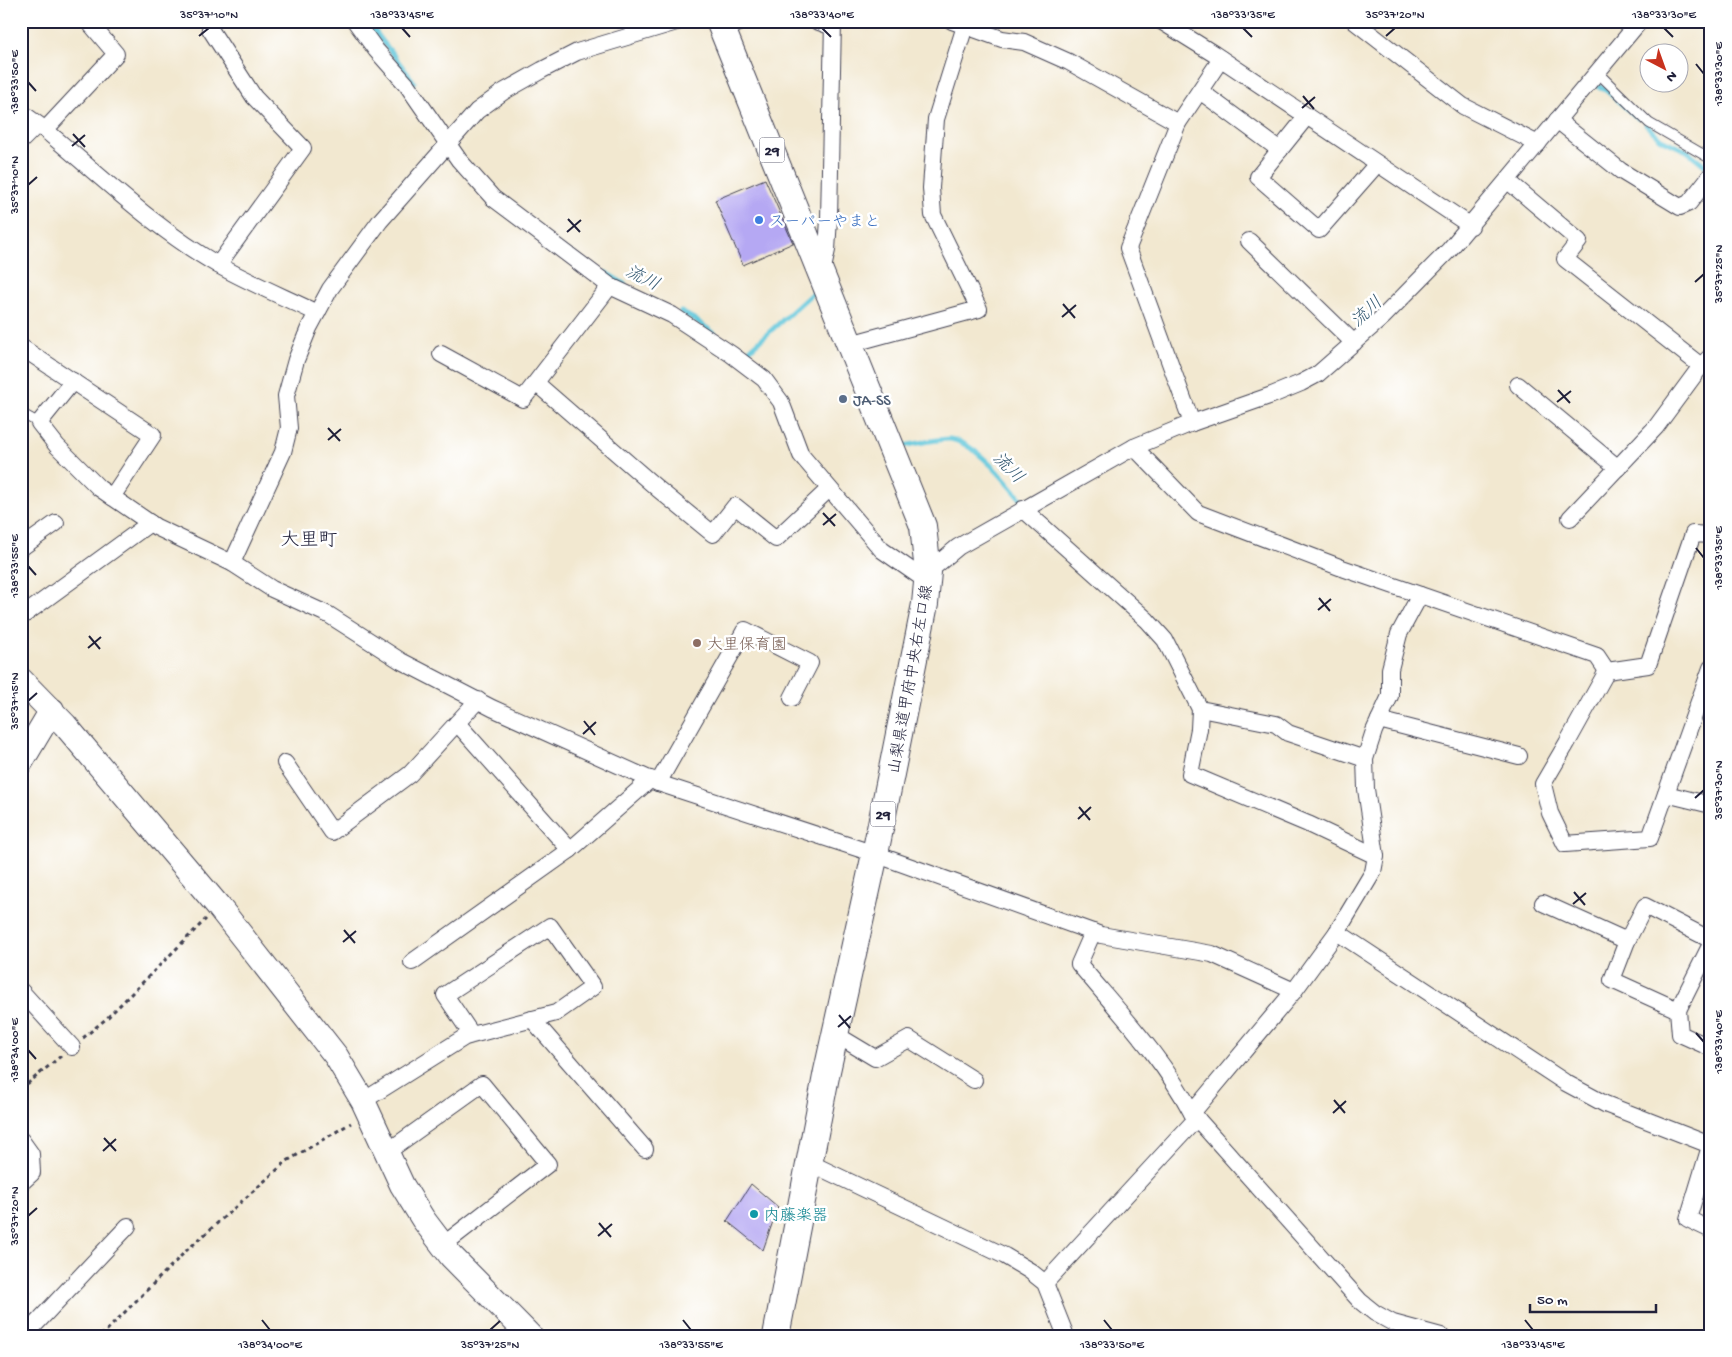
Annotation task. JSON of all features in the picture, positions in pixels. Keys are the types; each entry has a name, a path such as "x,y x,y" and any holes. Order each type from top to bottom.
{"main road":[{"name":"山梨県道甲府中央右左口線","path":"729,24 823,276 834,303 858,342 923,526 928,577 918,643 875,854 835,1034 776,1336"}],"street":[{"path":"21,141 41,128 116,54 88,21"},
{"path":"355,21 376,50 407,85 447,144 492,198 610,286 672,314 731,354 764,380 781,402 801,455 829,489 882,550 928,577 958,547 1134,448 1192,423 1272,396 1318,374 1384,316 1449,250 1640,21"},
{"path":"232,563 283,452 289,428 286,396 296,360 330,289 380,221 477,111 503,92 577,52 680,21"},
{"path":"816,21 833,24 833,106 829,219 823,276"},
{"path":"1161,21 1221,59 1470,226"},
{"path":"1354,21 1463,106 1538,144"},
{"path":"858,342 979,309 933,215 931,188 936,119 958,24 1002,39 1024,42 1069,62 1178,123"},
{"path":"210,29 254,97 303,148 218,265"},
{"path":"1192,423 1128,248 1178,123 1221,59"},
{"path":"1200,90 1280,150"},
{"path":"21,112 137,209 218,265 317,313"},
{"path":"1306,116 1258,176 1319,230 1377,164"},
{"path":"1558,120 1621,171 1680,207 1689,203 1711,175"},
{"path":"1508,181 1579,241 1565,259 1706,361 1656,427 1570,518"},
{"path":"1249,241 1354,343"},
{"path":"442,354 523,399 610,286"},
{"path":"21,347 153,435 112,497"},
{"path":"73,381 39,423 64,453 99,488 150,523 232,563 272,589 329,615 401,662 478,700 654,780 875,854 1101,935 1212,954 1294,992"},
{"path":"536,383 713,534 735,506 776,539 829,489"},
{"path":"1518,385 1618,468"},
{"path":"1134,448 1198,513 1342,568 1597,656 1607,671"},
{"path":"1023,509 1147,620 1165,640 1200,709 1199,729 1190,774 1308,824 1376,856"},
{"path":"21,548 56,523"},
{"path":"21,617 150,523"},
{"path":"1607,671 1648,665 1694,534 1711,535"},
{"path":"1045,1283 1194,1116 1294,992 1337,932 1374,872 1376,856 1366,789 1365,759 1390,696 1390,669 1399,634 1420,595"},
{"path":"412,962 570,850 654,780 745,630 810,663 792,698"},
{"path":"1607,671 1542,784 1550,813 1566,844 1650,838 1711,668"},
{"path":"21,680 52,710 219,907 336,1056 366,1107 402,1185 423,1219 452,1256 528,1335"},
{"path":"285,763 332,832 410,774 478,700"},
{"path":"1200,709 1276,724 1288,733 1365,759"},
{"path":"21,762 52,710"},
{"path":"1379,720 1519,756"},
{"path":"457,723 570,850"},
{"path":"1666,794 1711,806"},
{"path":"1543,904 1627,941"},
{"path":"1678,1010 1612,980 1627,941 1645,906 1711,942 1678,1010 1680,1034 1711,1048"},
{"path":"366,1107 465,1037 472,1036 556,1013 593,987 550,926 445,995 472,1036"},
{"path":"1092,932 1079,964 1158,1059 1179,1088 1194,1116 1360,1300 1375,1313 1393,1322 1441,1336"},
{"path":"1337,932 1566,1083 1605,1104 1710,1144 1688,1219 1711,1230"},
{"path":"21,991 72,1047"},
{"path":"532,1020 645,1149"},
{"path":"835,1034 875,1058 909,1040 974,1080"},
{"path":"387,1152 482,1084 548,1164 443,1245"},
{"path":"21,1140 31,1154 32,1173 21,1183"},
{"path":"810,1163 1005,1256 1030,1271 1045,1283 1066,1336"},
{"path":"29,1331 128,1226"}],"lane":[{"path":"1597,72 1649,123 1711,159"},
{"path":"21,413 39,423"}],"path":[{"path":"21,1089 107,1018 219,907"},
{"path":"101,1336 186,1251 287,1161 366,1107"}],"building":[{"path":"765,179 793,243 743,265 715,200"},
{"name":"内藤楽器","path":"751,1184 778,1207 763,1250 727,1221"}],"waterway":[{"name":"流川","path":"367,21 414,82"},
{"name":"流川","path":"1592,82 1607,91 1638,118"},
{"name":"流川","path":"1646,125 1661,139 1687,151 1711,170"},
{"name":"流川","path":"606,273 624,284"},
{"name":"流川","path":"741,353 744,355 818,288"},
{"name":"流川","path":"681,312 714,333"},
{"name":"流川","path":"902,441 903,446 946,439 960,442 981,456 1024,503 1026,501"}],"place":[{"name":"スーパーやまと","path":"759,220"},
{"name":"JA-SS","path":"843,399"},
{"name":"大里保育園","path":"697,643"},
{"name":"内藤楽器","path":"754,1214"}],"district":[{"name":"大里町","path":"309,538"}]}
